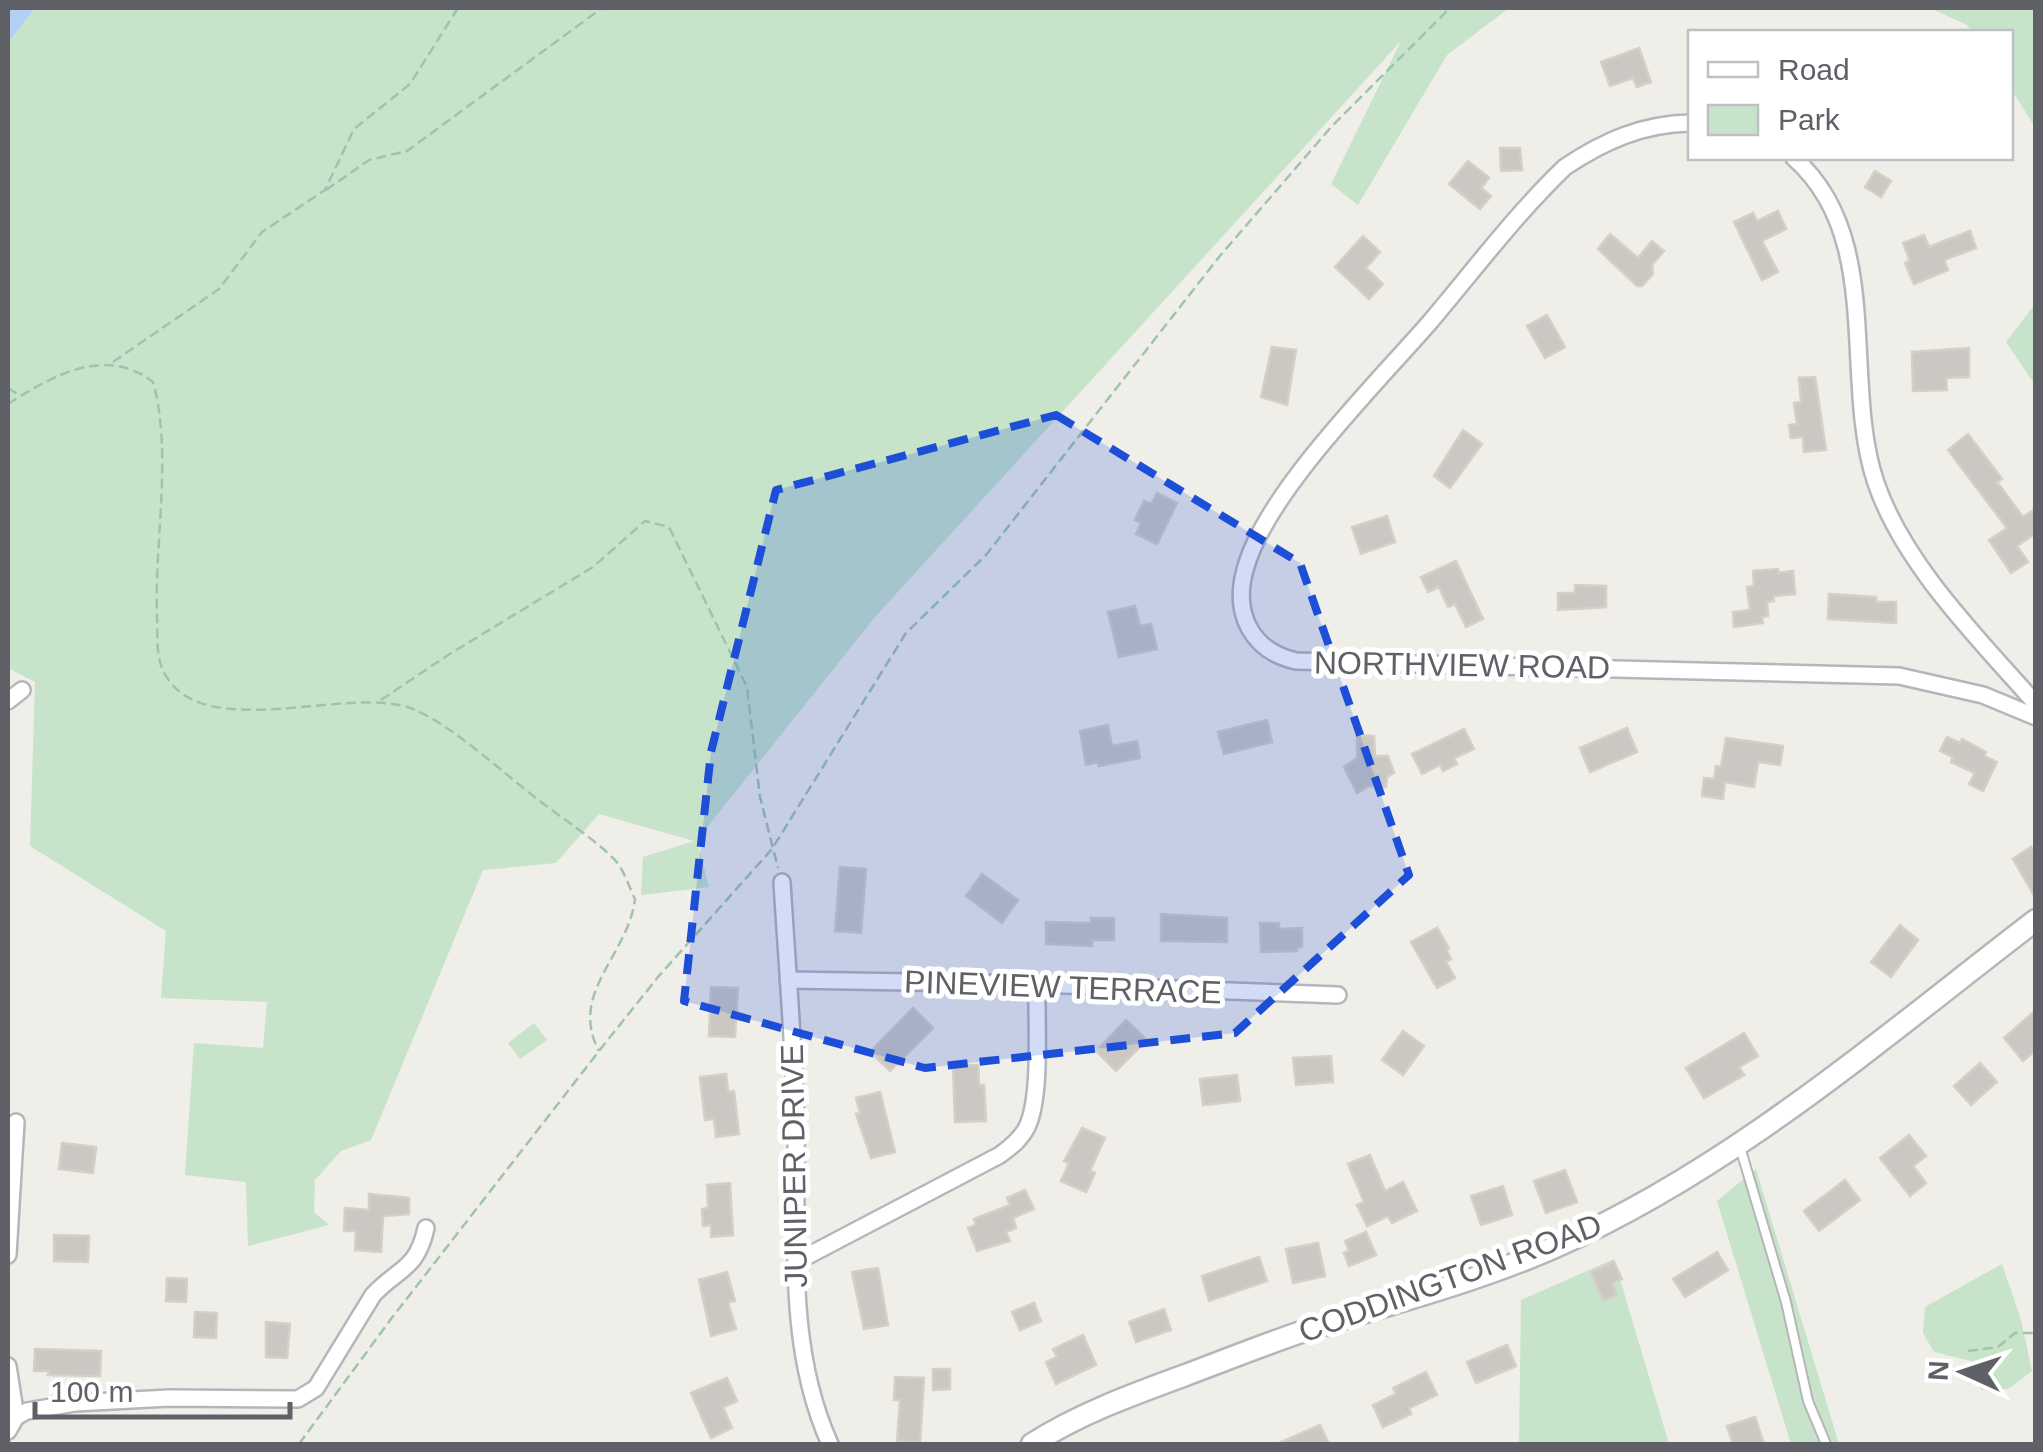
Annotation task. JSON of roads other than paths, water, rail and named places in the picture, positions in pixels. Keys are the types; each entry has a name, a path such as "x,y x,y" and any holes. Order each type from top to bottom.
{"street":[{"name":"NORTHVIEW ROAD","path":"1688,122 1634,131 1598,145 1565,167 1319,450 1266,522 1250,553 1240,596 1241,610 1252,634 1271,653 1296,662 1899,676 1982,695 2036,717"},
{"path":"1796,160 1824,193 1842,238 1857,328 1868,456 1885,507 1967,626 2036,704"},
{"path":"8,701 22,690"},
{"name":"JUNIPER DRIVE","path":"782,882 796,1118 796,1262 807,1380 830,1444"},
{"name":"CODDINGTON ROAD","path":"1032,1444 1114,1401 1301,1332 1551,1249 1610,1222 1739,1143 2036,920"},
{"name":"PINEVIEW TERRACE","path":"788,980 1338,995"},
{"path":"796,1262 1000,1155 1021,1137 1034,1099 1037,984"},
{"path":"8,1255 16,1122"},
{"path":"8,1366 12,1424 40,1407 75,1403 169,1398 298,1399 316,1388 373,1294 409,1268 426,1228"}],"lane":[{"path":"1739,1143 1786,1302 1808,1401 1826,1444"}],"water":[{"path":"8,8 35,8 8,43"}]}
